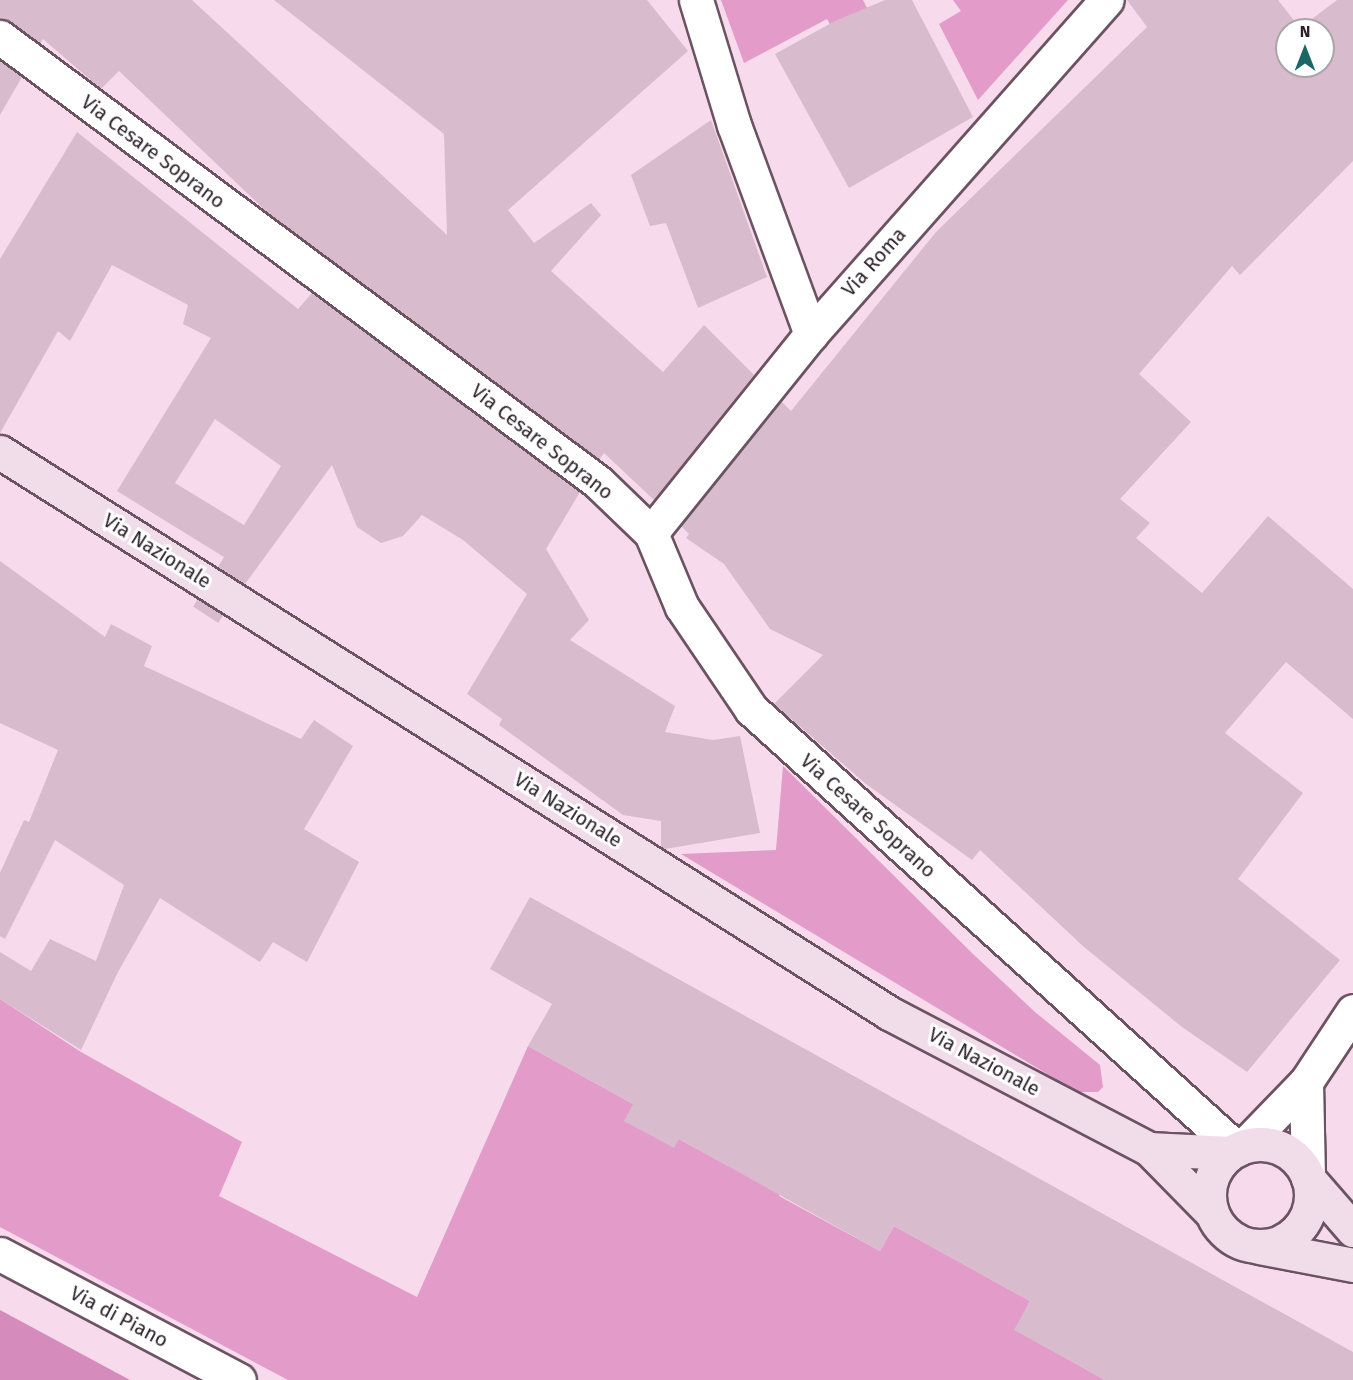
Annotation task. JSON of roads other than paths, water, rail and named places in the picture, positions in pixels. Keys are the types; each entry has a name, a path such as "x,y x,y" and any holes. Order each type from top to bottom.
{"main road":[{"name":"Via Nazionale","path":"0,452 889,1013 1149,1149 1212,1213 1221,1228 1251,1245 1353,1265"},
{"name":"Via Nazionale","path":"1149,1149 1237,1150 1259,1144 1282,1150 1301,1164 1308,1178 1353,1230"},
{"path":"1212,1213 1211,1180 1237,1150"},
{"path":"1251,1245 1286,1240 1299,1228 1308,1213 1308,1178"}],"street":[{"path":"696,0 734,125 811,334"},
{"name":"Via Roma","path":"651,532 811,334 1107,0"},
{"name":"Via Cesare Soprano","path":"0,37 598,482 651,532 682,607 751,709 1237,1150"},
{"path":"1237,1150 1306,1082 1353,1011"},
{"path":"1306,1082 1308,1178"},
{"name":"Via di Piano","path":"0,1254 239,1380"}]}
